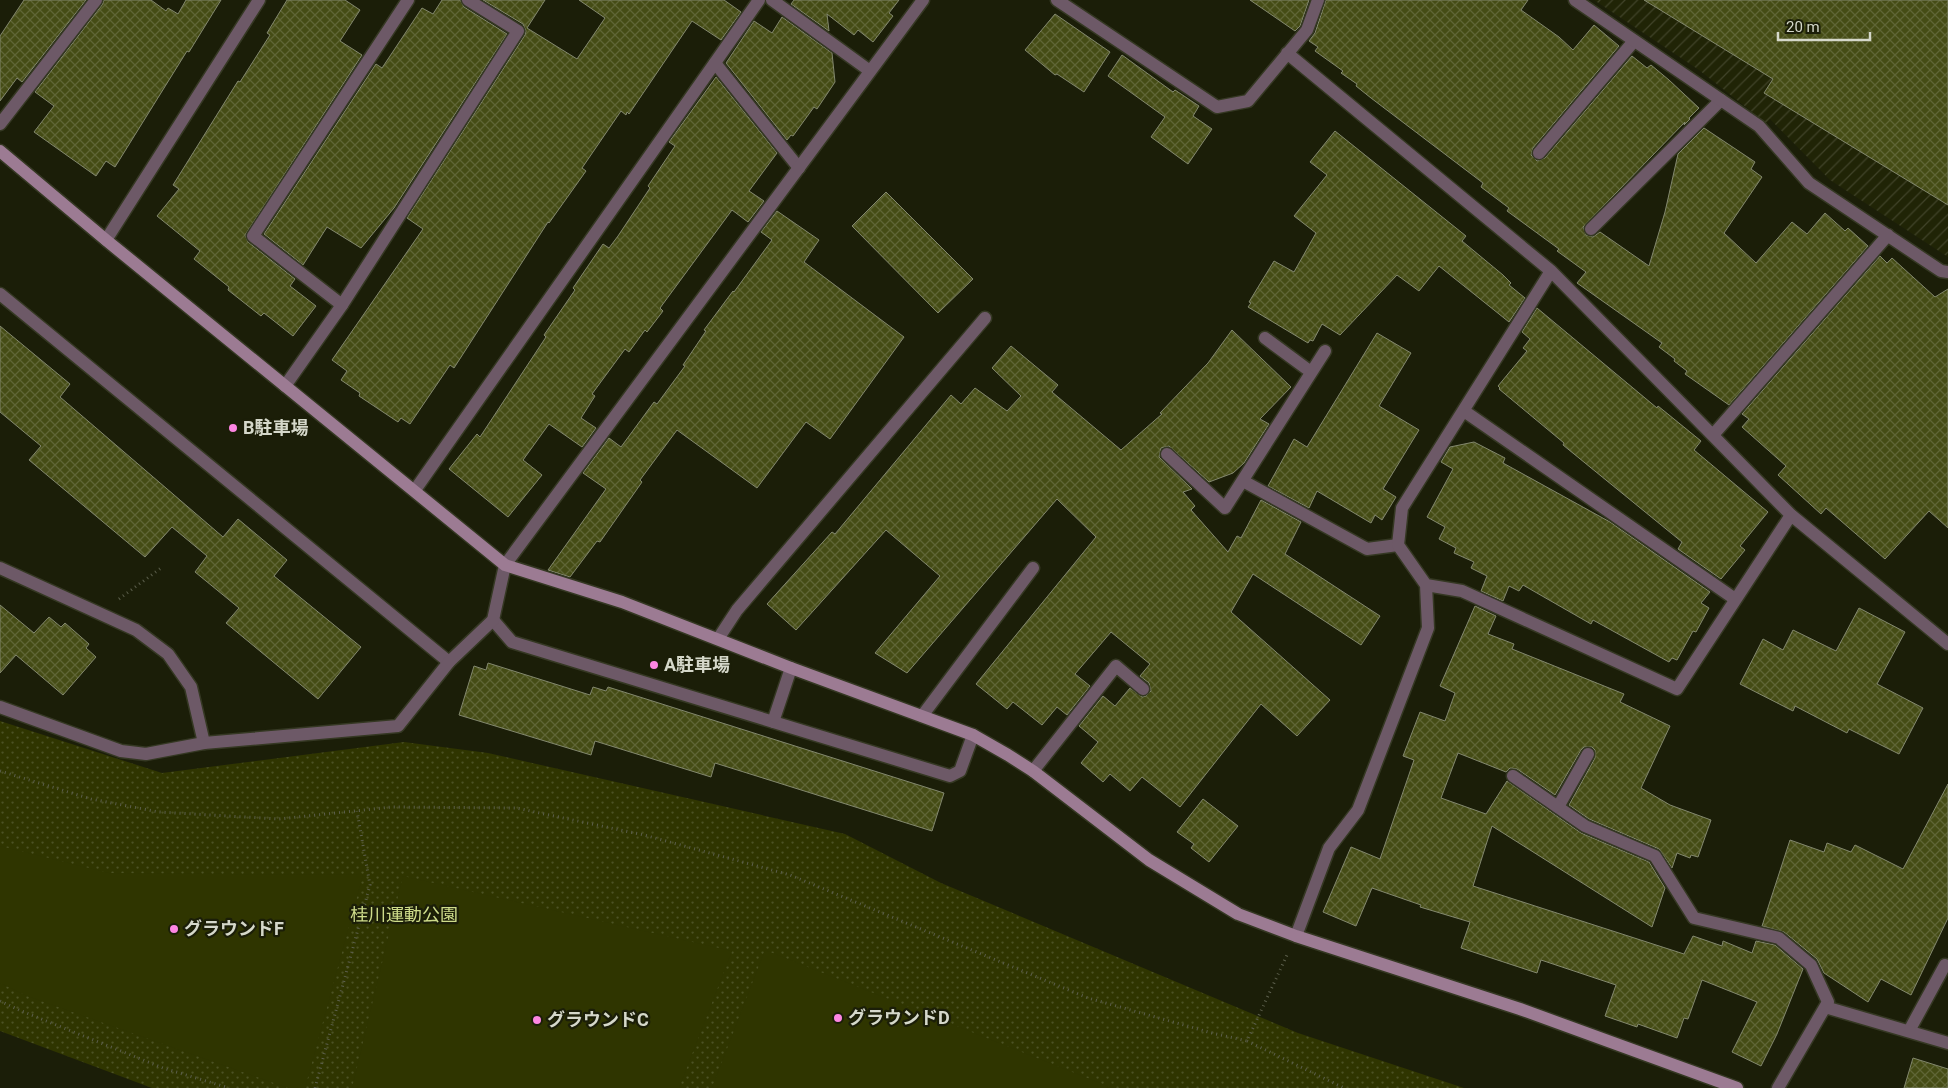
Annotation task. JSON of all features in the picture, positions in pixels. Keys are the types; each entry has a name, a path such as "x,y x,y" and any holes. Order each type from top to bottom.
{"street":[{"path":"0,124 96,0"},
{"path":"106,240 259,0"},
{"path":"342,305 253,236 408,0"},
{"path":"285,386 342,305 518,31 468,0"},
{"path":"415,490 759,0"},
{"path":"772,0 870,72"},
{"path":"1057,0 1216,107 1248,101 1307,30 1318,0"},
{"path":"1575,0 1759,126 1809,183 1941,271 1948,272"},
{"path":"0,707 121,751 146,754 204,742 398,726 449,662 493,620 505,565 870,72 919,1"},
{"path":"1539,153 1634,41"},
{"path":"1287,53 1551,270 1791,515 1948,644"},
{"path":"716,63 799,168"},
{"path":"1592,230 1721,100"},
{"path":"0,151 106,240 505,565 622,602 791,668 973,735 1033,771 1149,860 1238,914 1296,936 1520,1009 1737,1088"},
{"path":"1713,435 1888,236"},
{"path":"1296,936 1329,848 1358,810 1428,628 1426,585 1398,546 1402,508 1551,270"},
{"path":"0,294 449,662"},
{"path":"718,639 736,610 985,318"},
{"path":"1265,338 1311,372"},
{"path":"1167,454 1225,508 1325,351"},
{"path":"1464,410 1735,600"},
{"path":"1242,481 1367,549 1398,546"},
{"path":"1426,585 1462,591 1677,689 1791,515"},
{"path":"0,568 136,630 168,654 191,687 204,742"},
{"path":"922,716 1033,568"},
{"path":"493,620 512,642 950,776 960,771 973,735"},
{"path":"1033,771 1116,666 1143,689"},
{"path":"772,722 791,668"},
{"path":"1558,807 1588,754"},
{"path":"1513,776 1584,826 1654,856 1694,918 1779,938 1811,965 1828,1002 1778,1088"},
{"path":"1909,1031 1945,965"},
{"path":"1826,1007 1948,1043"}],"path":[{"path":"107,616 113,603 161,568"},
{"path":"0,772 91,799 159,812 279,819 392,807 516,808 644,835 790,875 1088,998 1247,1041 1344,1088"},
{"path":"315,1088 370,884 357,811"},
{"path":"1247,1041 1296,936"},
{"path":"0,1001 163,1068 229,1088"}],"shaded area":[{"path":"1594,0 1948,0 1948,257 1830,180 1770,119 1766,123 1699,70"}],"green space":[{"name":"桂川運動公園","path":"0,721 162,773 404,742 488,753 845,834 941,883 1298,1033 1464,1088 152,1088 0,1031"},
{"name":"グラウンドF","path":"0,846 109,873 363,875 305,1088 288,1088 27,996 0,983"},
{"name":"グラウンドC","path":"403,876 732,951 679,1088 352,1088"},
{"name":"グラウンドD","path":"765,950 1110,1087 712,1088"}],"building":[{"path":"24,0 86,0 22,82 17,78 0,101 0,36"},
{"path":"104,0 151,0 166,11 168,8 178,14 186,0 221,0 115,167 106,161 96,176 34,132 54,106 35,92"},
{"path":"287,0 345,0 360,10 340,41 362,55 245,235 248,242 295,279 290,286 316,306 293,336 264,313 261,316 228,290 229,287 194,259 200,251 157,216 179,189 173,185 238,81 240,82 270,35 267,33"},
{"path":"442,0 460,0 464,7 507,34 394,208 361,248 327,227 303,265 264,234 376,64 382,68 422,8 433,14"},
{"path":"483,0 545,0 527,28 577,59 605,18 579,0 724,0 741,12 721,40 692,21 629,114 627,112 626,115 621,111 582,168 586,171 548,222 454,368 450,365 410,424 401,418 398,422 359,396 360,393 341,380 347,371 332,360 423,229 407,218 525,35 526,31 523,24"},
{"path":"794,0 899,0 889,13 893,16 873,42 858,30 854,35 827,14 829,31 791,4"},
{"path":"1250,0 1309,0 1300,26 1295,31"},
{"path":"1326,0 1528,0 1521,10 1559,37 1573,50 1594,25 1619,46 1533,148 1531,155 1537,161 1545,158 1632,56 1647,68 1651,65 1699,108 1583,227 1586,235 1593,237 1600,232 1649,266 1665,212 1678,154 1704,128 1755,162 1751,169 1762,177 1724,233 1756,263 1792,222 1807,234 1825,213 1845,231 1848,228 1868,246 1729,405 1685,374 1687,371 1659,347 1662,343 1577,283 1586,272 1557,251 1559,249 1507,211 1509,208 1481,187 1483,183 1371,98 1356,86 1357,84 1341,73 1343,71 1315,51 1318,47 1309,41 1315,33"},
{"path":"1644,0 1948,0 1948,205 1764,93 1773,79"},
{"path":"1055,14 1110,52 1084,92 1057,74 1055,75 1025,50"},
{"path":"782,17 832,53 835,82 817,109 814,107 793,136 791,135 787,140 726,63 754,21 772,33"},
{"path":"1122,55 1173,92 1175,90 1199,106 1193,116 1212,129 1188,164 1151,137 1165,117 1108,76"},
{"path":"716,77 777,153 749,191 764,201 748,222 732,210 660,308 663,311 647,332 645,330 629,352 625,349 592,394 595,396 581,418 596,428 582,447 549,424 523,460 542,475 508,517 449,469 477,434 480,437 546,337 544,335 575,290 573,288 603,244 609,248 618,236 675,146 669,142"},
{"path":"1335,131 1466,236 1462,241 1503,275 1511,283 1509,285 1525,298 1509,322 1439,266 1419,291 1397,275 1340,335 1322,324 1313,341 1310,340 1308,343 1248,307 1251,303 1249,302 1274,261 1294,272 1316,233 1294,216 1327,175 1310,162"},
{"path":"886,192 973,279 938,313 852,226"},
{"path":"777,211 819,240 804,262 904,337 830,439 806,422 757,488 677,430 640,480 642,482 600,542 597,541 570,577 548,570 606,489 583,473 609,438 621,447 654,402 657,404 685,366 683,365 706,331 704,330 772,240 761,232"},
{"path":"1880,256 1887,263 1892,258 1935,297 1948,289 1948,528 1929,511 1885,559 1826,508 1821,514 1778,475 1786,466 1742,427 1749,419 1742,414"},
{"path":"1537,308 1657,408 1658,406 1701,441 1694,450 1768,512 1740,546 1745,550 1721,579 1678,549 1682,542 1563,445 1564,443 1499,389 1498,386 1527,351 1523,348 1530,339 1522,332"},
{"path":"0,326 70,384 60,397 223,537 238,519 287,560 274,576 361,647 318,699 226,623 239,608 195,572 207,556 172,527 145,557 29,460 41,446 0,412"},
{"path":"1232,330 1291,387 1260,419 1269,424 1244,463 1233,473 1209,482 1169,446 1161,448 1159,457 1192,489 1183,492 1195,506 1191,510 1228,552 1237,536 1241,538 1261,500 1301,522 1285,554 1380,616 1361,645 1253,574 1231,612 1330,700 1297,736 1261,704 1180,807 1142,777 1130,791 1110,774 1103,782 1081,763 1098,742 1079,726 1103,696 1115,706 1130,688 1142,697 1151,691 1149,683 1140,676 1150,664 1111,632 1075,674 1090,686 1067,715 1057,707 1042,725 1013,702 1007,709 976,684 1096,537 1057,499 907,673 875,653 940,576 886,530 796,630 767,604 832,532 835,534 951,395 961,404 975,388 1007,411 1021,396 992,368 1011,346 1058,385 1052,392 1121,450 1162,414 1160,413 1208,363"},
{"path":"1377,333 1411,353 1379,406 1419,430 1383,489 1396,497 1382,520 1375,515 1371,523 1317,491 1309,508 1268,486 1294,439 1307,447"},
{"path":"1474,442 1505,458 1503,463 1610,522 1710,592 1701,603 1709,608 1696,632 1693,631 1677,660 1672,658 1669,662 1593,620 1591,624 1523,585 1519,591 1509,586 1503,601 1481,591 1487,576 1471,568 1474,562 1454,553 1456,548 1439,539 1445,527 1427,517 1453,469 1441,462 1450,447"},
{"path":"0,605 34,633 49,617 61,627 65,623 89,644 86,648 96,657 63,695 16,655 0,673"},
{"path":"1475,606 1496,616 1488,634 1514,644 1512,649 1624,694 1620,702 1670,726 1641,788 1670,805 1711,820 1698,857 1691,855 1690,858 1677,853 1672,868 1659,849 1589,819 1569,805 1595,758 1595,750 1592,747 1584,747 1581,750 1555,795 1517,769 1510,768 1506,772 1458,753 1441,798 1486,814 1507,781 1581,833 1649,862 1665,888 1652,927 1492,826 1473,886 1684,954 1693,936 1722,946 1723,941 1752,953 1756,941 1775,945 1803,969 1777,1034 1761,1066 1732,1052 1757,1002 1702,980 1688,1019 1684,1018 1677,1038 1638,1024 1637,1027 1605,1016 1616,985 1541,960 1537,973 1461,948 1470,922 1420,907 1421,905 1372,888 1356,926 1323,912 1351,847 1380,859 1414,760 1403,756 1420,712 1445,721 1455,693 1440,686"},
{"path":"1859,608 1905,632 1877,684 1923,708 1899,754 1849,729 1847,733 1795,706 1793,711 1740,684 1763,639 1783,650 1793,630 1836,651"},
{"path":"488,663 590,695 593,687 606,691 608,687 944,793 932,831 715,763 711,777 595,741 591,755 459,715 474,666 486,670"},
{"path":"1948,784 1948,918 1911,995 1881,979 1868,1002 1824,973 1817,959 1784,932 1762,926 1790,840 1824,852 1827,843 1851,852 1855,845 1903,869"},
{"path":"1203,799 1238,826 1209,862 1191,848 1194,844 1177,832"},
{"path":"1913,1058 1948,1069 1948,1088 1904,1088"}],"place":[{"name":"B駐車場","path":"233,428"},
{"name":"A駐車場","path":"654,665"},
{"name":"グラウンドF","path":"174,929"},
{"name":"グラウンドD","path":"838,1018"},
{"name":"グラウンドC","path":"537,1020"}]}
